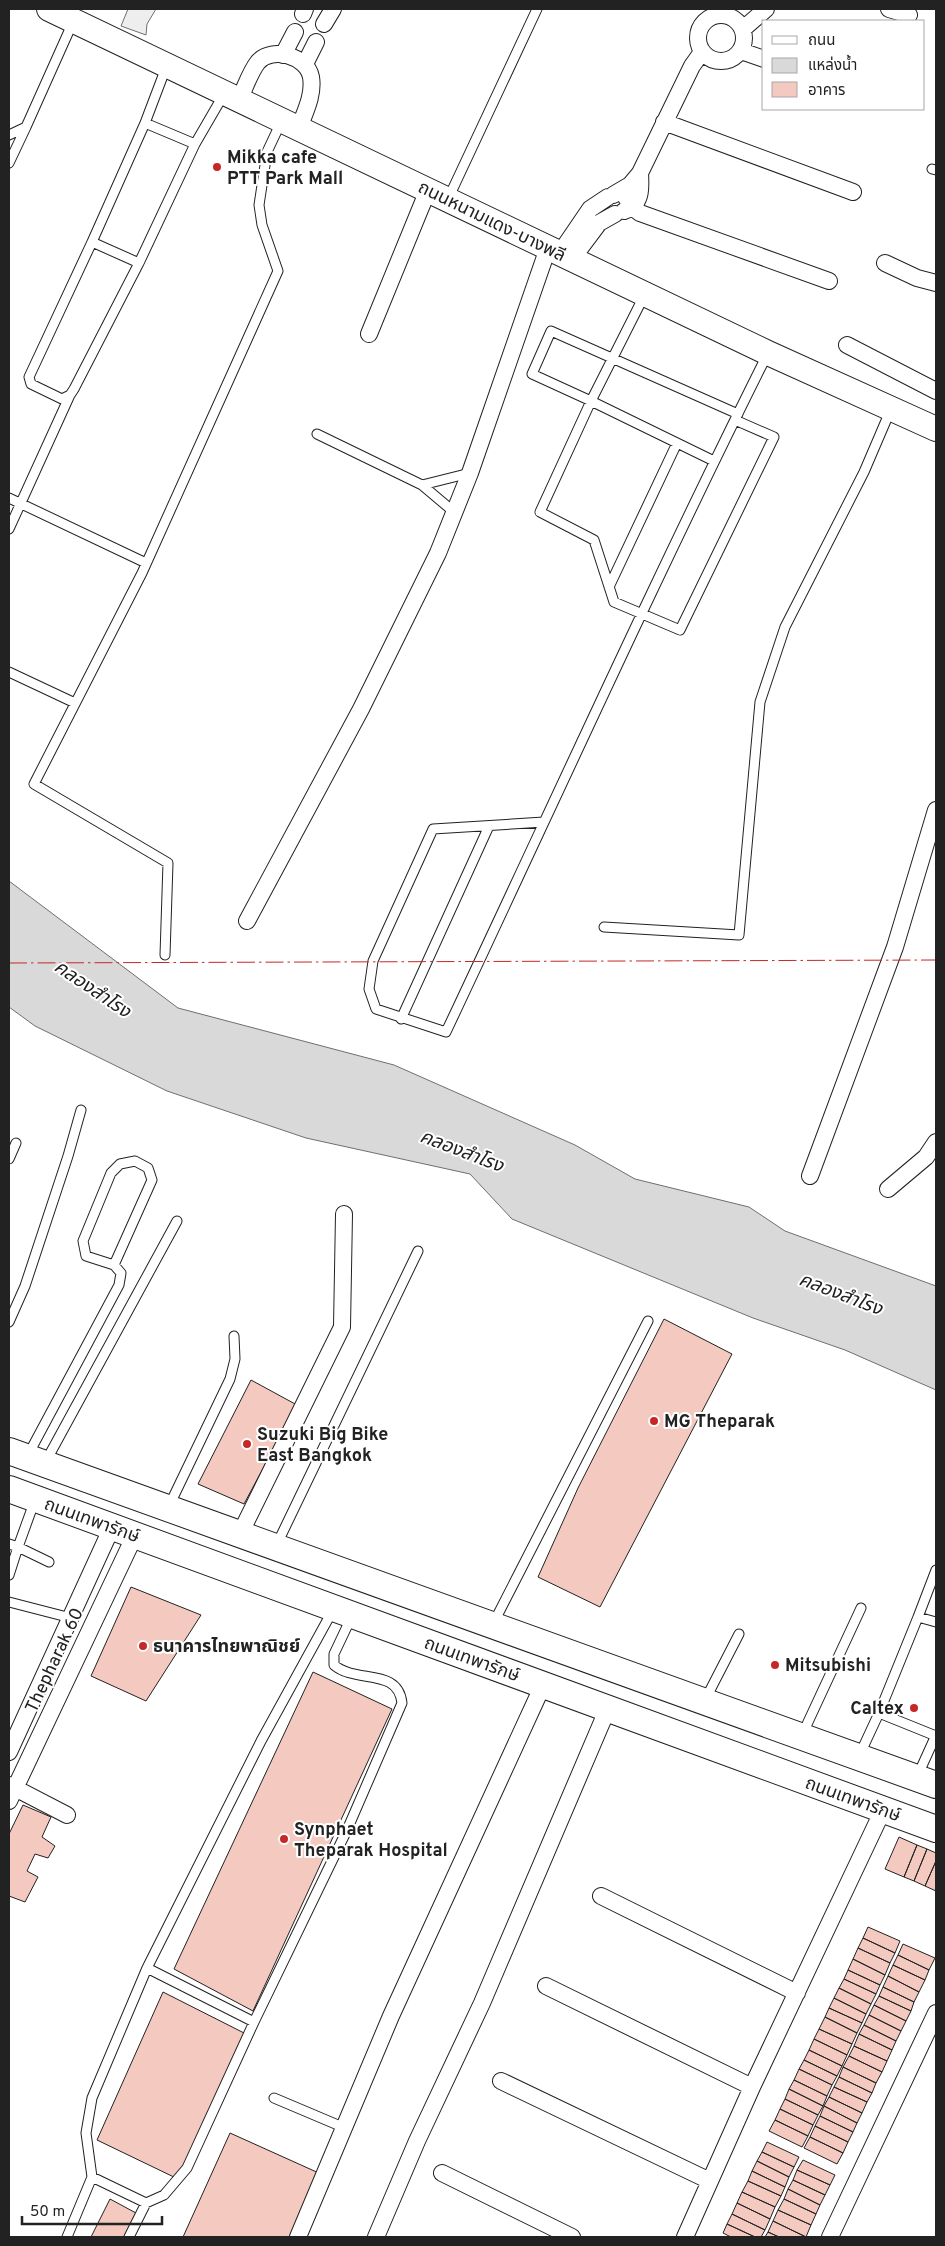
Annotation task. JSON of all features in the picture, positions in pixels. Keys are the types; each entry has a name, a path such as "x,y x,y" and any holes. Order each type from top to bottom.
{"main road":[{"name":"ถนนหนามแดง-บางพลี","path":"49,9 768,353 936,429"},
{"name":"ถนนเทพารักษ์","path":"27,1457 927,1781"},
{"name":"ถนนเทพารักษ์","path":"9,1489 936,1829"}],"street":[{"path":"324,24 333,9"},
{"path":"743,29 766,9"},
{"path":"889,9 909,16"},
{"path":"726,14 736,20 743,29 745,40 741,51 733,58 722,62 711,59 702,52 698,41 699,30 705,20 715,15 726,14"},
{"path":"283,55 295,32"},
{"path":"305,64 316,42"},
{"path":"741,51 762,58"},
{"path":"247,921 361,709 438,553 560,253 590,209 630,185 640,173 692,66 702,52"},
{"path":"232,96 257,63 266,56 283,55 305,64 310,74 311,97 290,124"},
{"path":"664,122 853,192"},
{"path":"560,253 599,222 622,211 638,199 641,190 640,173"},
{"path":"614,194 622,211"},
{"path":"369,334 438,195"},
{"path":"622,211 640,213 829,281"},
{"path":"885,263 918,278 936,283"},
{"path":"847,345 936,391"},
{"path":"810,1176 895,947 936,810"},
{"path":"888,1189 926,1157 936,1142"},
{"path":"240,1534 342,1327 344,1214"},
{"name":"Thepharak 60","path":"9,1752 71,1618 123,1531"},
{"name":"Thepharak 60","path":"11,1791 48,1722 123,1531"},
{"path":"298,2237 391,2016 543,1685"},
{"path":"376,2237 417,2141 482,2003 608,1708"},
{"path":"28,1712 48,1722"},
{"path":"11,1791 67,1815"},
{"path":"685,2237 752,2087 883,1810"},
{"path":"601,1896 797,1993"},
{"path":"546,1986 752,2087"},
{"path":"830,2237 936,2013"},
{"path":"501,2081 710,2181"},
{"path":"442,2173 572,2237"}],"lane":[{"path":"438,195 537,9"},
{"path":"9,163 74,21"},
{"path":"70,395 62,399 31,384 29,377 145,123 167,65"},
{"path":"9,529 70,395 138,263 195,144 232,96"},
{"path":"145,123 195,144"},
{"path":"165,955 168,862 34,784 146,563 278,271 262,225 259,205 267,152 290,124"},
{"path":"9,135 26,127"},
{"path":"92,242 138,263"},
{"path":"646,294 612,358 591,400 540,512 594,540 614,602 680,630 774,437 612,358 550,331 532,374 591,400 714,461"},
{"path":"544,822 433,830 373,962 369,989 376,1009 401,1019 446,1032 714,461 768,353"},
{"path":"604,927 739,935 760,702 785,627 864,472 891,408"},
{"path":"318,434 422,485 454,512"},
{"path":"610,587 677,442"},
{"path":"422,485 470,473"},
{"path":"9,498 146,563"},
{"path":"9,672 75,703"},
{"path":"401,1019 489,826"},
{"path":"9,1322 25,1286 68,1156 80,1110"},
{"path":"9,1159 16,1143"},
{"path":"27,1457 119,1285 121,1273 114,1265 86,1256 83,1241 111,1174 120,1164 135,1161 148,1168 152,1180 114,1265"},
{"path":"27,1457 177,1221"},
{"path":"276,1547 418,1251"},
{"path":"493,1625 648,1322"},
{"path":"168,1508 230,1379 235,1359 234,1336"},
{"path":"9,1575 13,1546 36,1499"},
{"path":"13,1546 49,1562"},
{"path":"859,1756 879,1713 936,1570"},
{"path":"9,1602 71,1618"},
{"path":"802,1736 861,1608"},
{"path":"67,2237 92,2177 86,2133 92,2098 147,1968 261,1742 343,1612"},
{"path":"129,2237 146,2203 164,2194 187,2168 254,2022 346,1830 402,1702 401,1691 397,1685 385,1680 342,1672 334,1665 334,1654 343,1612"},
{"path":"918,1617 936,1622"},
{"path":"705,1701 738,1634"},
{"path":"879,1713 936,1736 927,1781"},
{"path":"147,1968 254,2022"},
{"path":"274,2098 345,2128"},
{"path":"92,2177 146,2203"}],"shaded area":[{"path":"128,9 156,9 147,24 146,35 121,26"}],"water":[{"name":"คลองสำโรง","path":"9,881 178,1008 394,1065 575,1145 635,1179 749,1207 785,1231 936,1286 936,1390 845,1350 753,1318 512,1219 470,1174 306,1138 167,1091 35,1026 9,1007"}],"building":[{"name":"MG Theparak","path":"664,1319 732,1354 600,1607 538,1577 578,1488"},
{"name":"Suzuki Big Bike East Bangkok","path":"251,1380 297,1405 244,1504 198,1484"},
{"name":"ธนาคารไทยพาณิชย์","path":"131,1587 201,1615 146,1701 91,1676"},
{"name":"Synphaet Theparak Hospital","path":"313,1672 392,1709 253,2011 174,1969"},
{"path":"23,1805 51,1817 42,1837 55,1846 48,1858 35,1854 27,1871 38,1877 25,1902 9,1896 9,1834"},
{"path":"899,1837 917,1845 904,1877 885,1869"},
{"path":"917,1845 927,1849 914,1881 904,1877"},
{"path":"927,1849 936,1853 936,1861 925,1886 914,1881"},
{"path":"936,1861 936,1891 925,1886"},
{"path":"868,1927 900,1941 895,1953 863,1938"},
{"path":"863,1938 895,1953 890,1963 858,1948"},
{"path":"903,1944 935,1958 929,1970 898,1955"},
{"path":"858,1948 890,1963 885,1975 853,1959"},
{"path":"898,1955 929,1970 925,1980 893,1965"},
{"path":"853,1959 885,1975 880,1985 848,1970"},
{"path":"893,1965 925,1980 919,1992 888,1976"},
{"path":"848,1970 880,1985 876,1994 844,1979"},
{"path":"888,1976 919,1992 914,2002 883,1987"},
{"path":"844,1979 876,1994 871,2004 839,1988"},
{"path":"883,1987 914,2002 911,2011 879,1996"},
{"path":"839,1988 871,2004 866,2014 834,1998"},
{"path":"163,1992 248,2035 178,2179 97,2140"},
{"path":"879,1996 911,2011 906,2021 874,2005"},
{"path":"834,1998 866,2014 862,2023 829,2008"},
{"path":"874,2005 906,2021 901,2031 869,2015"},
{"path":"829,2008 862,2023 857,2033 825,2017"},
{"path":"869,2015 901,2031 896,2041 864,2025"},
{"path":"825,2017 857,2033 852,2044 819,2029"},
{"path":"864,2025 896,2041 892,2050 859,2034"},
{"path":"819,2029 852,2044 847,2055 814,2039"},
{"path":"859,2034 892,2050 887,2061 854,2046"},
{"path":"814,2039 847,2055 842,2066 809,2050"},
{"path":"854,2046 887,2061 882,2072 849,2056"},
{"path":"809,2050 842,2066 837,2076 804,2060"},
{"path":"849,2056 882,2072 876,2083 843,2067"},
{"path":"804,2060 837,2076 832,2085 799,2069"},
{"path":"843,2067 876,2083 872,2093 839,2077"},
{"path":"799,2069 832,2085 827,2096 794,2080"},
{"path":"839,2077 872,2093 867,2102 834,2087"},
{"path":"794,2080 827,2096 823,2106 789,2089"},
{"path":"834,2087 867,2102 862,2113 829,2097"},
{"path":"789,2089 823,2106 818,2115 785,2099"},
{"path":"829,2097 862,2113 857,2123 824,2106"},
{"path":"785,2099 818,2115 813,2125 780,2109"},
{"path":"824,2106 857,2123 853,2132 820,2116"},
{"path":"780,2109 813,2125 808,2136 775,2120"},
{"path":"820,2116 853,2132 848,2142 815,2126"},
{"path":"775,2120 808,2136 802,2147 769,2131"},
{"path":"815,2126 848,2142 843,2153 810,2137"},
{"path":"230,2133 321,2174 294,2237 183,2237"},
{"path":"810,2137 843,2153 837,2164 804,2148"},
{"path":"767,2142 799,2157 794,2167 762,2152"},
{"path":"762,2152 794,2167 789,2177 757,2161"},
{"path":"803,2160 835,2175 830,2185 797,2170"},
{"path":"757,2161 789,2177 785,2187 752,2171"},
{"path":"797,2170 830,2185 825,2195 793,2180"},
{"path":"752,2171 785,2187 781,2196 748,2181"},
{"path":"793,2180 825,2195 820,2205 788,2189"},
{"path":"748,2181 781,2196 775,2207 742,2192"},
{"path":"788,2189 820,2205 816,2214 784,2199"},
{"path":"742,2192 775,2207 770,2219 737,2203"},
{"path":"110,2199 136,2213 124,2237 91,2237"},
{"path":"784,2199 816,2214 811,2225 778,2210"},
{"path":"737,2203 770,2219 765,2230 732,2214"},
{"path":"778,2210 811,2225 806,2237 773,2221"},
{"path":"732,2214 765,2230 761,2237 755,2237 727,2224"},
{"path":"773,2221 806,2237 779,2237 768,2232"},
{"path":"727,2224 755,2237 731,2237 723,2233"},
{"path":"768,2232 779,2237 765,2237"}],"power":[{"path":"9,963 936,960"}],"place":[{"name":"Mikka cafe PTT Park Mall","path":"217,167"},
{"name":"MG Theparak","path":"654,1421"},
{"name":"Suzuki Big Bike East Bangkok","path":"247,1444"},
{"name":"ธนาคารไทยพาณิชย์","path":"143,1646"},
{"name":"Mitsubishi","path":"775,1665"},
{"name":"Caltex","path":"914,1708"},
{"name":"Synphaet Theparak Hospital","path":"284,1839"}]}
